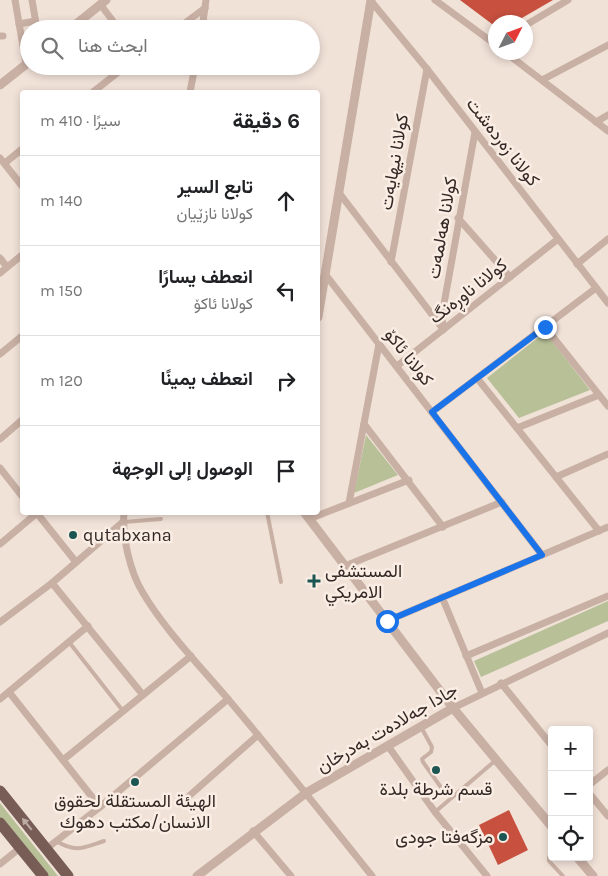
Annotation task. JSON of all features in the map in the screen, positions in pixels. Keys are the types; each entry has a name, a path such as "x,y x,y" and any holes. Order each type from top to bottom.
{"main road":[{"path":"0,791 68,876"},
{"path":"0,823 43,876"}],"street":[{"path":"15,0 20,29"},
{"path":"32,0 35,20"},
{"path":"435,0 488,39"},
{"path":"533,21 568,0"},
{"path":"320,305 371,1"},
{"name":"کولانا زەردەشت","path":"371,1 427,69 608,303"},
{"path":"81,20 103,2 114,20"},
{"path":"187,20 206,4"},
{"path":"203,20 206,4"},
{"path":"542,80 608,45"},
{"path":"516,60 608,130"},
{"path":"0,85 20,69"},
{"name":"کولانا نیهایەت","path":"391,262 427,69"},
{"path":"102,90 117,75"},
{"path":"190,90 193,75"},
{"path":"596,122 608,115"},
{"name":"کولانا هەلمەت","path":"443,330 442,315 475,132"},
{"path":"20,150 2,160 20,183"},
{"path":"340,194 443,330"},
{"path":"458,218 510,277"},
{"name":"کولانا ناوڕەنگ","path":"397,366 558,239"},
{"path":"577,264 608,239"},
{"path":"0,273 20,257"},
{"path":"0,258 7,267"},
{"name":"کولانا ئاکۆ","path":"325,274 542,555"},
{"path":"432,412 596,288"},
{"path":"545,327 608,406"},
{"path":"0,354 20,338"},
{"path":"349,504 380,344"},
{"path":"477,378 599,531"},
{"path":"517,428 599,395"},
{"path":"0,439 20,422"},
{"path":"364,424 409,480 443,527"},
{"path":"556,477 608,454"},
{"path":"0,468 20,493"},
{"path":"320,512 349,504 409,480"},
{"path":"345,566 502,502"},
{"path":"0,544 34,515"},
{"path":"38,515 76,562"},
{"path":"124,515 123,522 130,560 142,592 191,656 306,793 372,876"},
{"path":"306,516 453,708 548,819"},
{"path":"0,622 52,582 123,522"},
{"path":"387,621 608,527"},
{"path":"52,582 143,695"},
{"path":"466,656 608,596"},
{"path":"442,598 482,693"},
{"path":"0,699 88,626"},
{"name":"جادا جەلادەت بەدرخان","path":"196,876 253,831 306,793 453,708 501,683 608,633"},
{"path":"62,760 191,656"},
{"path":"501,683 548,741"},
{"path":"9,692 100,807"},
{"path":"46,848 100,807 228,699"},
{"path":"180,804 258,736"},
{"path":"388,746 435,812 487,876"},
{"path":"593,782 608,770"},
{"path":"593,798 608,816"},
{"path":"253,831 291,876"},
{"path":"0,864 20,848"},
{"path":"580,861 593,876"}],"lane":[{"path":"268,515 281,582"},
{"path":"123,522 161,519"},
{"path":"69,642 123,711"},
{"path":"421,727 432,746 431,752 422,759 423,762 445,793"},
{"path":"435,812 496,760"},
{"path":"56,841 68,848 75,849 104,841"},
{"path":"549,861 562,876"}],"green space":[{"path":"545,332 590,390 519,418 487,378"},
{"path":"366,435 398,475 354,493"},
{"path":"608,601 608,621 481,677 474,661"},
{"path":"0,803 58,876 47,876 0,817"}],"building":[{"path":"460,0 553,0 527,15 488,15 488,21"},
{"name":"مزگەفتا جودی","path":"509,810 528,850 498,865 479,825"}],"place":[{"name":"qutabxana","path":"73,535"},
{"name":"المستشفى الامريكي","path":"314,581"},
{"name":"قسم شرطة بلدة","path":"436,770"},
{"name":"الهيئة المستقلة لحقوق الانسان/مكتب دهوك","path":"135,782"},
{"name":"مزگەفتا جودی","path":"503,837"}],"route":[{"path":"387,621 542,555 432,412 545,327"}]}
